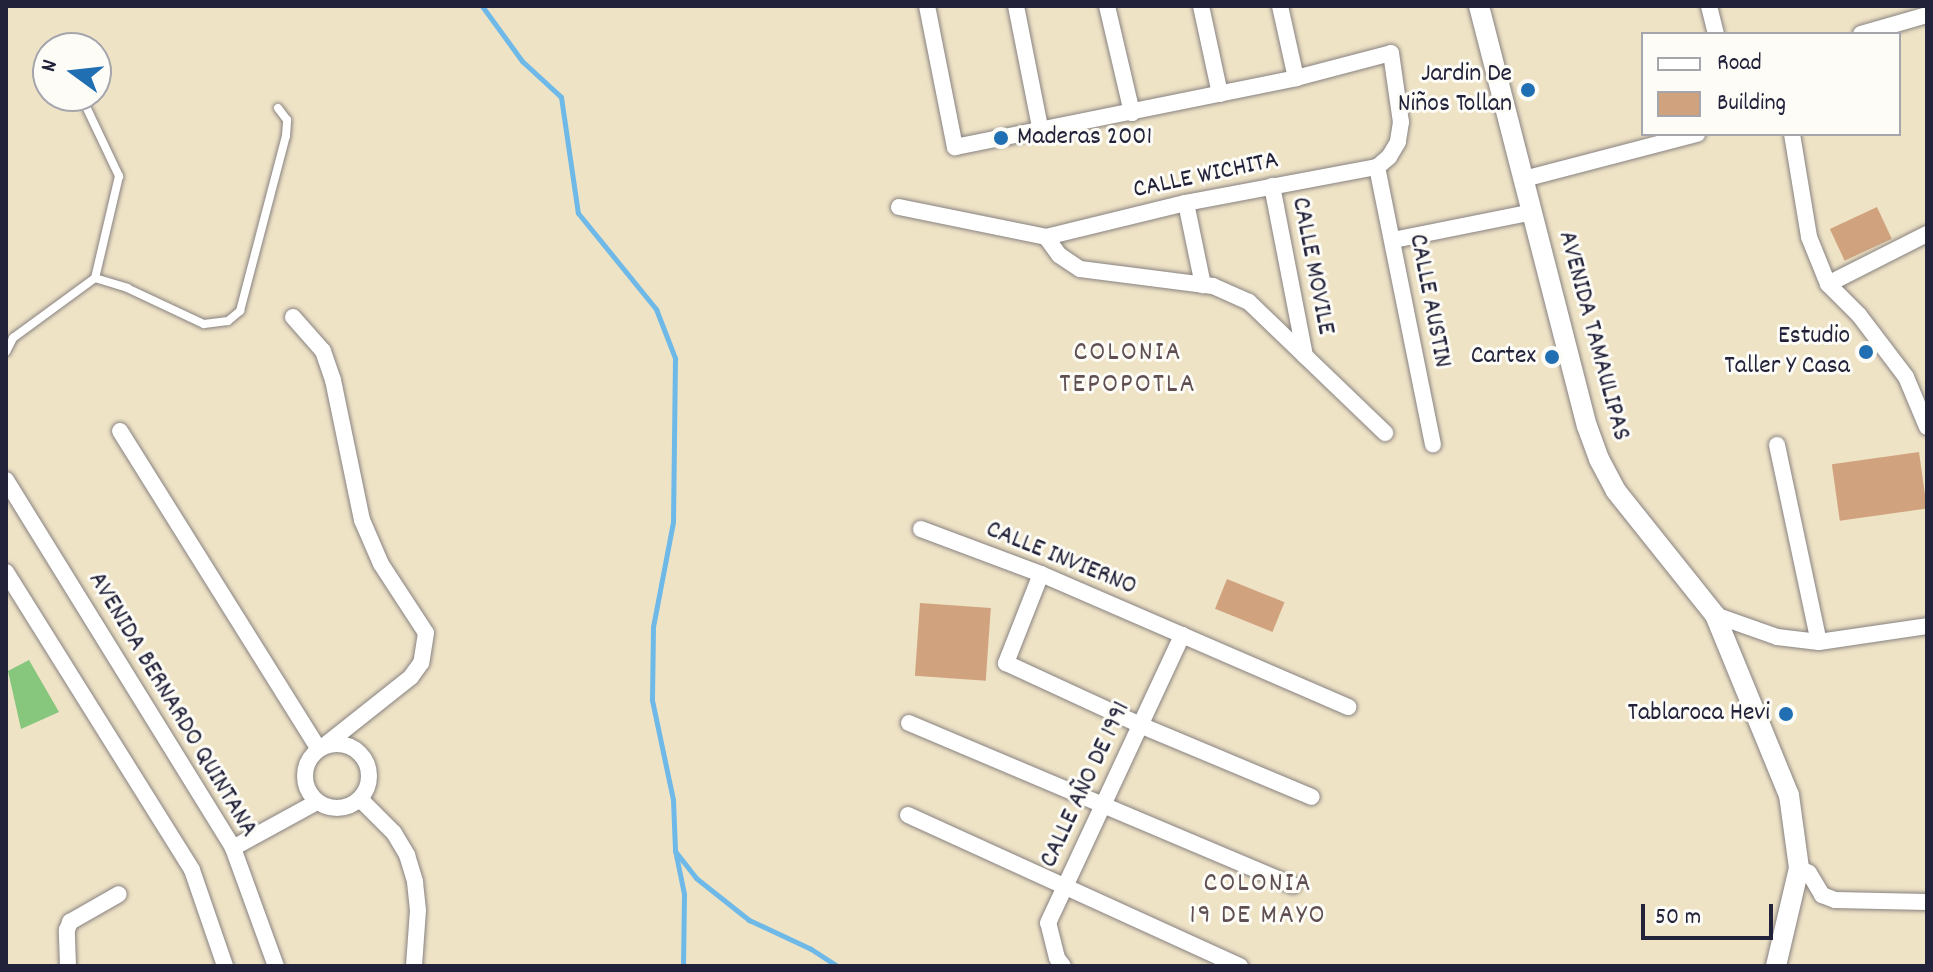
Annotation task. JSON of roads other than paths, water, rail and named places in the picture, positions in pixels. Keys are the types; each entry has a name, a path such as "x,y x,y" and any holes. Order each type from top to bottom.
{"street":[{"path":"927,6 955,147 1296,78 1391,53 1401,122 1398,142 1389,157 1377,167"},
{"path":"1016,6 1041,132"},
{"path":"1107,6 1132,113"},
{"path":"1201,6 1220,94"},
{"path":"1280,6 1296,78"},
{"name":"AVENIDA TAMAULIPAS","path":"1479,6 1587,426 1599,459 1616,491 1715,615 1789,795 1795,819 1799,868 1776,966"},
{"path":"1709,6 1716,32"},
{"path":"1868,32 1927,15"},
{"path":"1524,179 1689,136"},
{"path":"1792,136 1809,237 1828,284 1859,315 1906,377 1926,421"},
{"name":"CALLE WICHITA","path":"1046,237 1186,203 1377,167"},
{"name":"CALLE AUSTIN","path":"1377,167 1433,444"},
{"name":"CALLE MOVILE","path":"1272,186 1305,356"},
{"path":"1186,203 1203,285"},
{"path":"899,207 1046,237 1059,255 1080,269 1203,285 1249,302 1385,433"},
{"path":"1393,240 1533,212"},
{"path":"1828,284 1927,234"},
{"path":"293,317 323,351 333,380 362,520 381,564 426,633 421,663 411,677 321,748 311,756 304,775 310,794 317,802 339,809 360,799 367,788 367,763 349,746 321,748"},
{"path":"120,431 321,748"},
{"path":"1777,445 1819,642"},
{"name":"AVENIDA BERNARDO QUINTANA","path":"6,480 233,848 276,966"},
{"name":"CALLE INVIERNO","path":"921,529 1041,574 1349,707"},
{"path":"6,572 192,870 225,966"},
{"path":"1041,574 1006,663 1140,725 1312,797"},
{"path":"1715,615 1777,637 1819,642 1927,626"},
{"name":"CALLE AÑO DE 1991","path":"1060,962 1048,923 1182,635"},
{"path":"909,723 1293,885"},
{"path":"360,799 394,833 407,855 415,882 418,910 414,966"},
{"path":"233,848 317,802"},
{"path":"908,815 1240,966"},
{"path":"1799,868 1809,873 1822,895 1835,900 1927,902"},
{"path":"68,966 67,930 70,922 119,894"}],"lane":[{"path":"95,278 127,288 204,324 228,321 240,311 286,136 287,120 278,108"},
{"path":"6,352 13,338 95,278 119,176 89,112"}],"waterway":[{"path":"482,6 522,61 561,97 578,213 656,309 675,358 673,522 653,627 652,700 673,800 675,850 684,894 683,966"},
{"path":"675,851 696,878 749,920 811,949 837,966"}],"place":[{"name":"Jardin De Niños Tollan","path":"1528,90"},
{"name":"Maderas 2001","path":"1001,138"},
{"name":"Estudio Taller Y Casa","path":"1866,352"},
{"name":"Cartex","path":"1552,357"},
{"name":"Tablaroca Hevi","path":"1786,714"}],"district":[{"name":"COLONIA TEPOPOTLA","path":"1128,370"},
{"name":"COLONIA 19 DE MAYO","path":"1258,901"}]}
